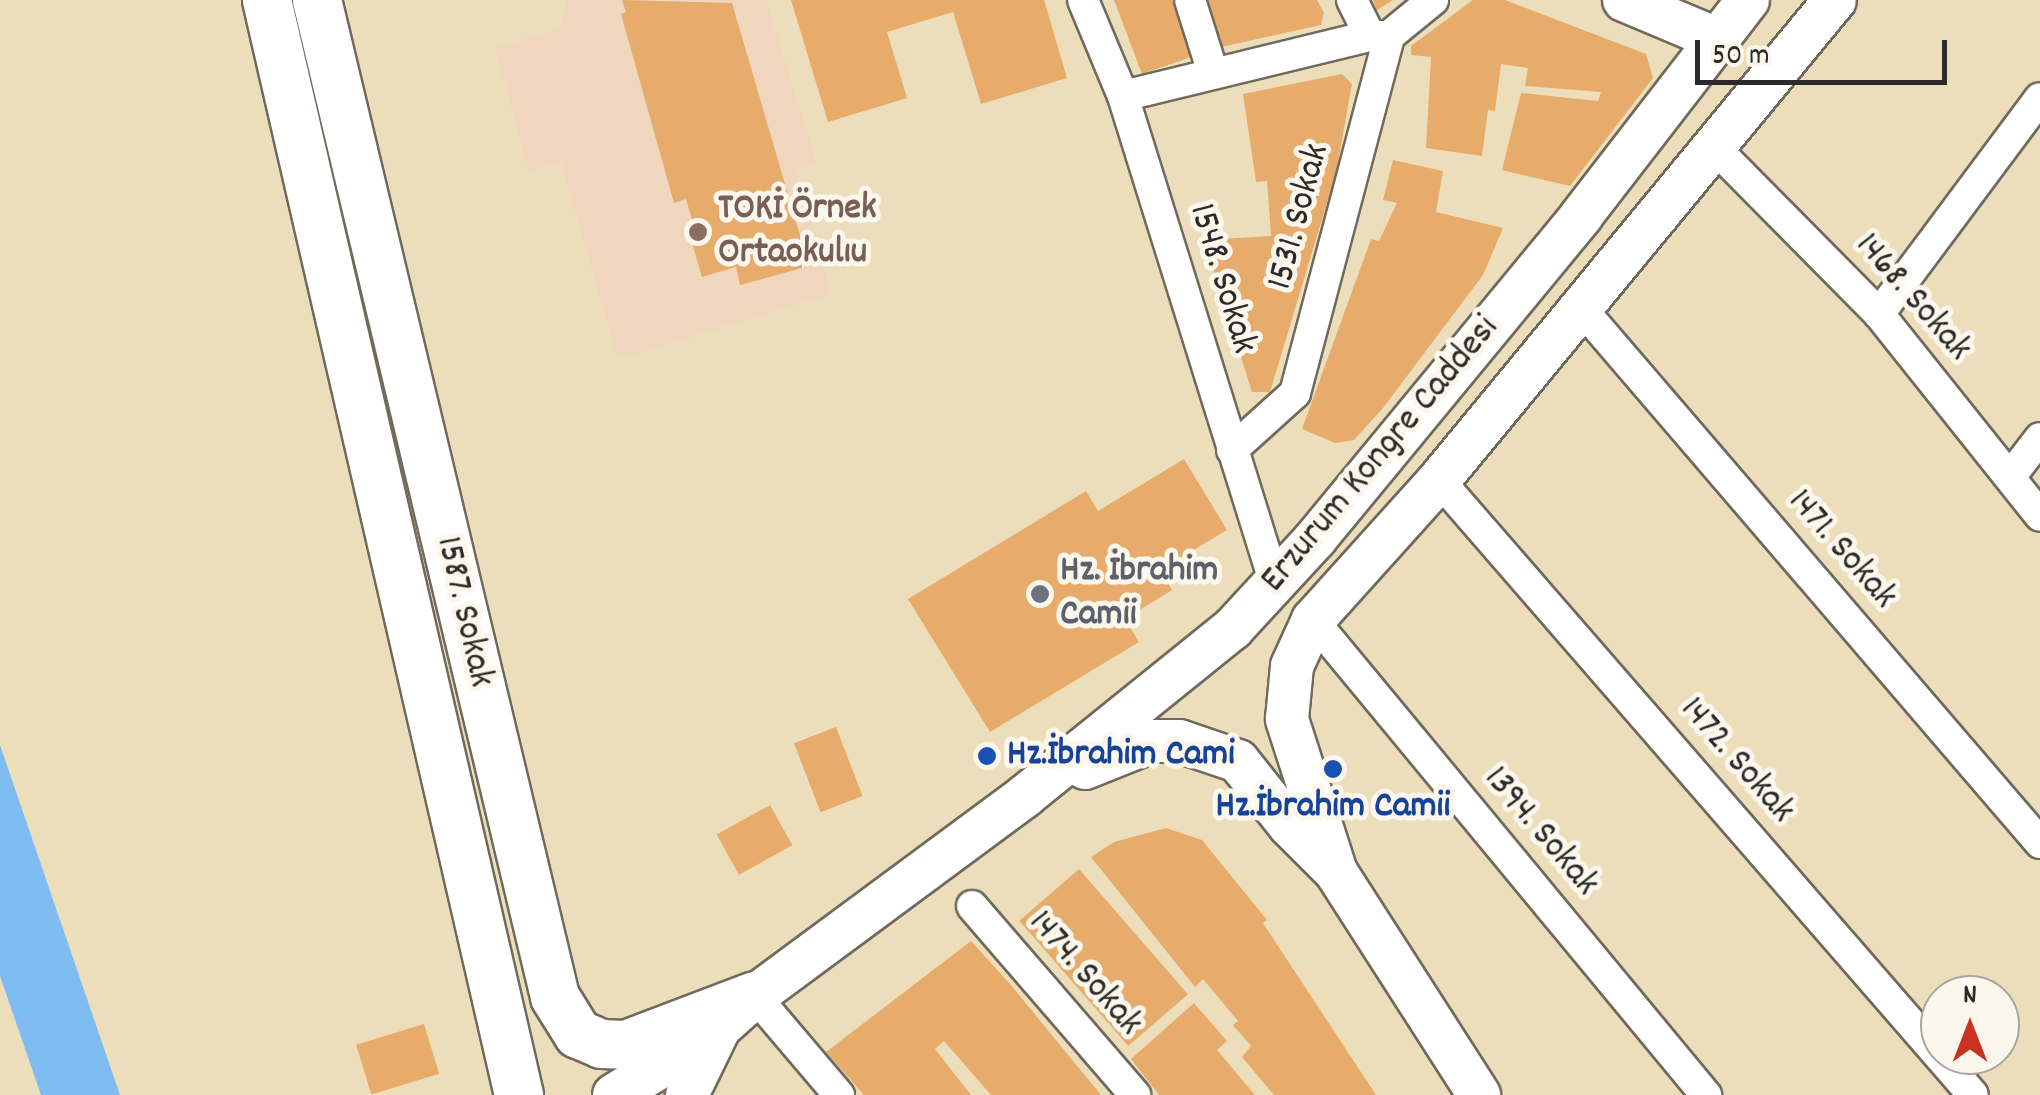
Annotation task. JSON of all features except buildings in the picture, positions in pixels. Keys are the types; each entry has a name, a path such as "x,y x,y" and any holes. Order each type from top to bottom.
{"main road":[{"name":"1587. Sokak","path":"267,0 519,1095"},
{"name":"1587. Sokak","path":"317,0 555,997 578,1034 602,1044 626,1045 755,996"},
{"path":"1624,0 1720,40"},
{"name":"Erzurum Kongre Caddesi","path":"614,1095 719,1028 755,996 1025,796 1203,657 1275,584 1568,231 1748,0"},
{"name":"Erzurum Kongre Caddesi","path":"1336,872 1287,719 1292,666 1314,620 1439,480 1835,0"},
{"path":"1025,796 1121,751 1152,741 1179,740 1238,762 1290,826 1336,872 1479,1095"},
{"path":"687,1095 719,1028"}],"street":[{"name":"1548. Sokak","path":"1083,0 1122,96 1275,584"},
{"path":"1190,0 1213,73"},
{"path":"1352,0 1380,36"},
{"path":"1122,96 1380,36 1433,0"},
{"name":"1531. Sokak","path":"1232,450 1295,394 1380,36"},
{"path":"1879,314 2040,98"},
{"name":"1468. Sokak","path":"1712,145 1879,314 2040,516"},
{"name":"1471. Sokak","path":"1581,308 2040,843"},
{"path":"2010,477 2040,438"},
{"name":"1472. Sokak","path":"1439,480 1973,1095"},
{"name":"1394. Sokak","path":"1314,620 1706,1095"},
{"name":"1474. Sokak","path":"972,906 1135,1095"},
{"path":"755,996 840,1095"}],"shaded area":[{"name":"TOKİ Örnek Ortaokulıu","path":"566,0 766,0 817,164 796,170 831,294 618,359 561,162 529,171 495,47 561,29"}],"water":[{"path":"0,745 120,1095 41,1095 0,976"}],"place":[{"name":"TOKİ Örnek Ortaokulıu","path":"698,232"},
{"name":"Hz. İbrahim Camii","path":"1040,594"},
{"name":"Hz.İbrahim Cami","path":"987,756"},
{"name":"Hz.İbrahim Camii","path":"1333,769"}]}
